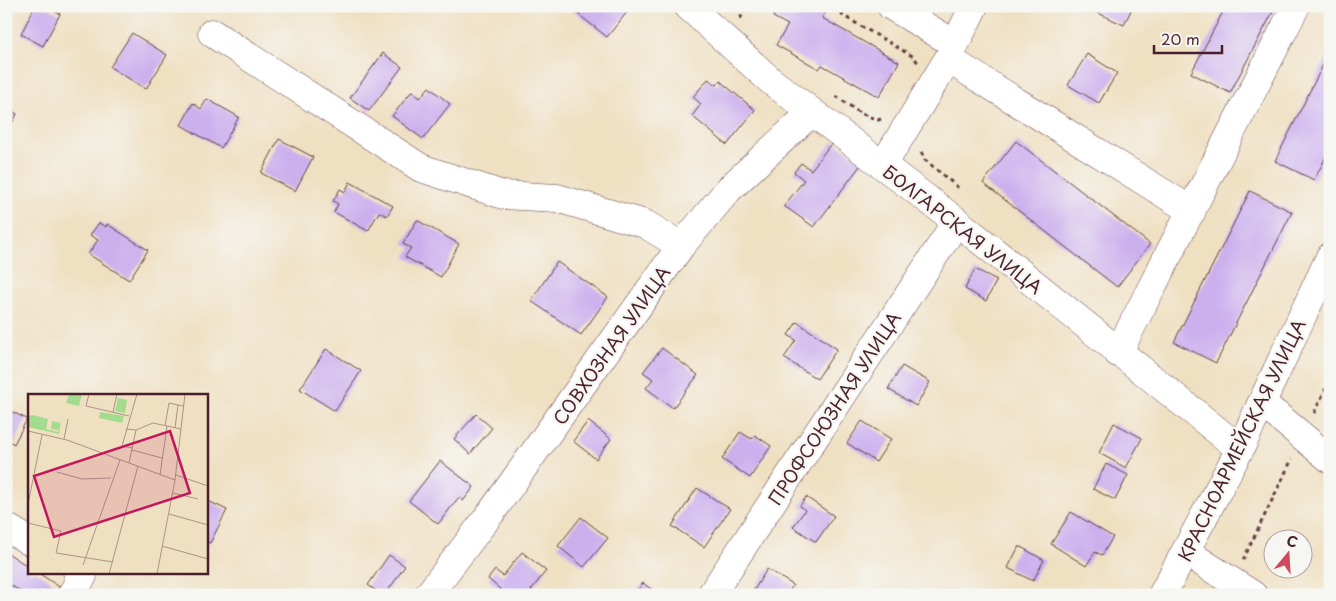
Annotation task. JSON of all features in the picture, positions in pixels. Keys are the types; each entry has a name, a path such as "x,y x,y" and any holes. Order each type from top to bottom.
{"street":[{"name":"БОЛГАРСКАЯ УЛИЦА","path":"688,6 772,81 955,220 1118,353 1240,449"},
{"path":"891,6 951,52 1192,211"},
{"path":"883,166 951,52 974,6"},
{"path":"1118,353 1296,6"},
{"path":"212,33 421,168 503,195 558,198 645,224 681,246"},
{"name":"СОВХОЗНАЯ УЛИЦА","path":"428,595 491,514 681,246 729,189 812,112"},
{"name":"ПРОФСОЮЗНАЯ УЛИЦА","path":"711,595 946,238 955,220"},
{"name":"КРАСНОАРМЕЙСКАЯ УЛИЦА","path":"1162,595 1240,449 1330,257"},
{"path":"1262,403 1330,458"},
{"path":"6,527 28,540"},
{"path":"1186,552 1253,595"},
{"path":"71,595 83,576 80,574"}],"path":[{"path":"848,6 842,15 914,57 920,66"},
{"path":"831,93 860,113 878,120 886,116"},
{"path":"1313,416 1330,380"},
{"path":"1240,568 1295,452"}],"building":[{"path":"35,6 45,6 60,14 43,46 21,34"},
{"path":"575,6 632,6 607,37 573,10"},
{"path":"779,6 829,6 822,18 899,62 879,97 822,65 819,69 776,45 788,25 773,17"},
{"path":"1088,6 1133,6 1124,25 1087,8"},
{"path":"1226,6 1276,6 1230,93 1191,73"},
{"path":"132,33 167,55 146,89 110,67"},
{"path":"1330,51 1330,149 1314,180 1275,161"},
{"path":"383,53 402,67 369,111 350,98"},
{"path":"1087,54 1117,73 1099,103 1068,85"},
{"path":"708,79 717,85 720,81 755,110 727,145 692,116 701,104 693,97"},
{"path":"429,87 450,104 423,139 392,116 412,91 420,98"},
{"path":"207,99 239,117 221,148 181,125 193,103 201,109"},
{"path":"6,108 17,114 6,135"},
{"path":"279,139 313,157 295,191 261,173"},
{"path":"833,141 863,162 814,227 784,206 804,180 794,172 801,163 811,170"},
{"path":"1016,141 1150,244 1117,287 983,183"},
{"path":"350,182 393,206 387,216 379,212 368,231 334,212 338,204 333,201 340,189 345,192"},
{"path":"1250,191 1292,212 1216,363 1174,342"},
{"path":"417,220 459,244 441,277 405,257 411,248 403,244"},
{"path":"99,223 106,227 107,224 148,250 129,280 88,254 98,240 90,235"},
{"path":"557,262 608,297 581,335 531,301"},
{"path":"975,269 997,280 986,301 965,289"},
{"path":"797,322 837,349 817,379 784,358 796,340 788,335"},
{"path":"662,348 698,375 673,408 646,388 653,379 643,372"},
{"path":"326,349 361,371 335,411 300,389"},
{"path":"902,366 930,382 916,406 888,389"},
{"path":"6,409 27,419 14,444 6,439"},
{"path":"476,414 492,428 470,454 454,439"},
{"path":"588,421 611,439 596,459 573,441"},
{"path":"862,421 891,439 876,462 847,443"},
{"path":"1114,423 1142,438 1126,468 1099,453"},
{"path":"740,432 752,439 755,435 771,446 750,478 722,459"},
{"path":"440,461 474,487 463,501 459,497 438,524 409,501"},
{"path":"1106,464 1128,475 1115,500 1093,489"},
{"path":"697,488 730,509 704,547 672,526"},
{"path":"806,497 834,516 816,542 793,527 805,510 800,506"},
{"path":"208,501 227,510 210,543 208,542"},
{"path":"1071,512 1113,537 1102,555 1095,552 1086,566 1051,544"},
{"path":"581,517 608,538 584,567 558,546"},
{"path":"1019,546 1044,560 1033,581 1008,568"},
{"path":"6,552 28,566 28,574 40,574 64,590 61,595 26,595 6,582"},
{"path":"522,552 546,571 531,590 537,595 507,595 488,579 495,570 503,576"},
{"path":"389,555 405,566 385,595 382,595 368,585"},
{"path":"767,569 793,585 787,595 751,595"},
{"path":"643,583 659,595 634,595"}]}
